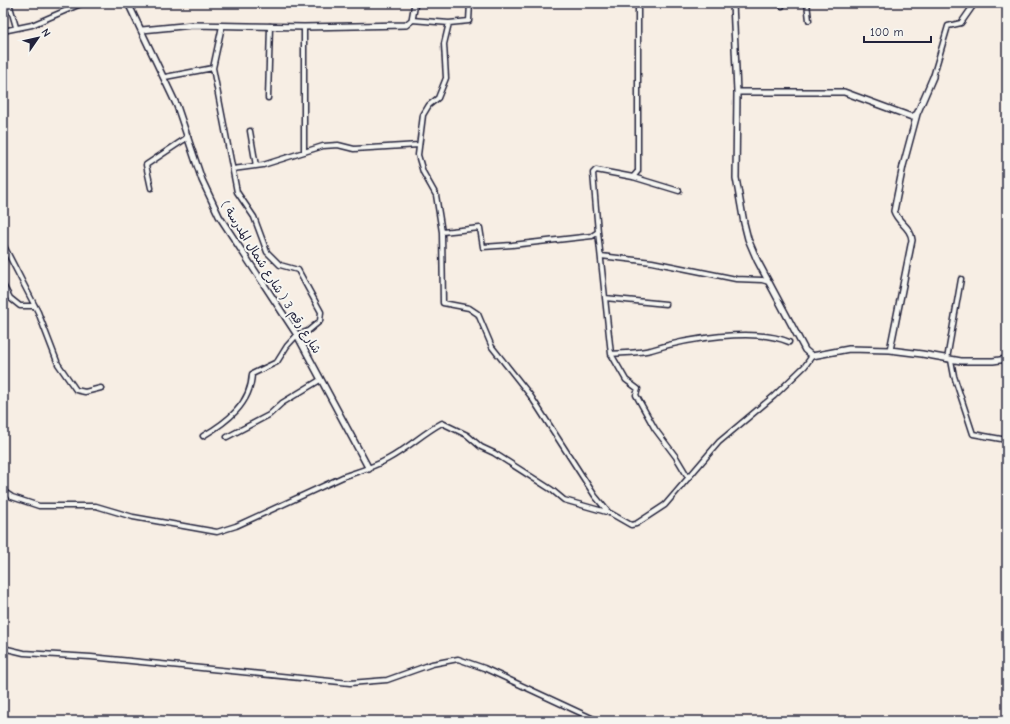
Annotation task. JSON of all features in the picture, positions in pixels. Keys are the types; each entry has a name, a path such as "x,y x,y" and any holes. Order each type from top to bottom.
{"street":[{"path":"9,3 16,28"},
{"path":"3,31 32,25 83,3"},
{"name":"شارع رقم 3 ( شارع شمال المدرسة )","path":"128,3 164,77 188,136 202,180 219,216 297,335 369,469"},
{"path":"142,30 194,25 304,27 406,25 412,20 415,3"},
{"path":"412,20 449,23 469,21 470,3"},
{"path":"633,177 638,171 638,3"},
{"path":"733,3 737,92 736,178 739,201 748,239 805,350 812,356"},
{"path":"807,3 809,20"},
{"path":"890,350 912,240 911,232 896,217 894,211 903,166 917,114 933,77 948,26 961,23 975,3"},
{"path":"449,23 444,44 446,78 438,98 429,105 423,115 418,162 436,195 442,232 443,303 469,308 478,314 492,347 530,395 595,496 610,513"},
{"path":"203,436 222,425 237,411 249,391 252,374 277,362 287,346 297,335 308,331 320,321 321,312 298,270 280,265 267,252 254,217 238,192 213,68 222,26"},
{"path":"268,98 270,26"},
{"path":"304,27 304,152"},
{"path":"164,77 213,68"},
{"path":"737,92 844,92 912,117 917,114"},
{"path":"250,131 256,166"},
{"path":"151,188 146,165 188,136"},
{"path":"233,169 256,166 323,146 338,145 354,148 419,145"},
{"path":"679,191 633,177 596,170 593,173 611,354 626,380 638,389 636,395 655,429 676,457 688,478"},
{"path":"442,232 480,228 483,247 592,236 598,232"},
{"path":"3,244 35,306 58,364 76,390 85,392 101,388"},
{"path":"601,256 652,262 736,279 762,280 770,282"},
{"path":"961,279 949,360 973,434 1007,440"},
{"path":"3,285 10,298 20,306 35,306"},
{"path":"605,298 666,304"},
{"path":"611,354 650,350 735,335 775,337 789,342"},
{"path":"3,491 12,497 38,506 96,506 133,517 217,532 236,526 345,476 363,469 369,469 389,459 427,431 442,423 467,435 481,447 494,452 552,490 564,500 610,513 631,525 636,524 661,508 719,442 774,396 801,370 812,356 849,349 890,350 922,354 949,360 993,361 1007,359"},
{"path":"227,437 269,416 282,403 320,380"},
{"path":"3,648 24,653 91,657 350,683 387,680 432,664 458,659 484,668 598,721"}]}
